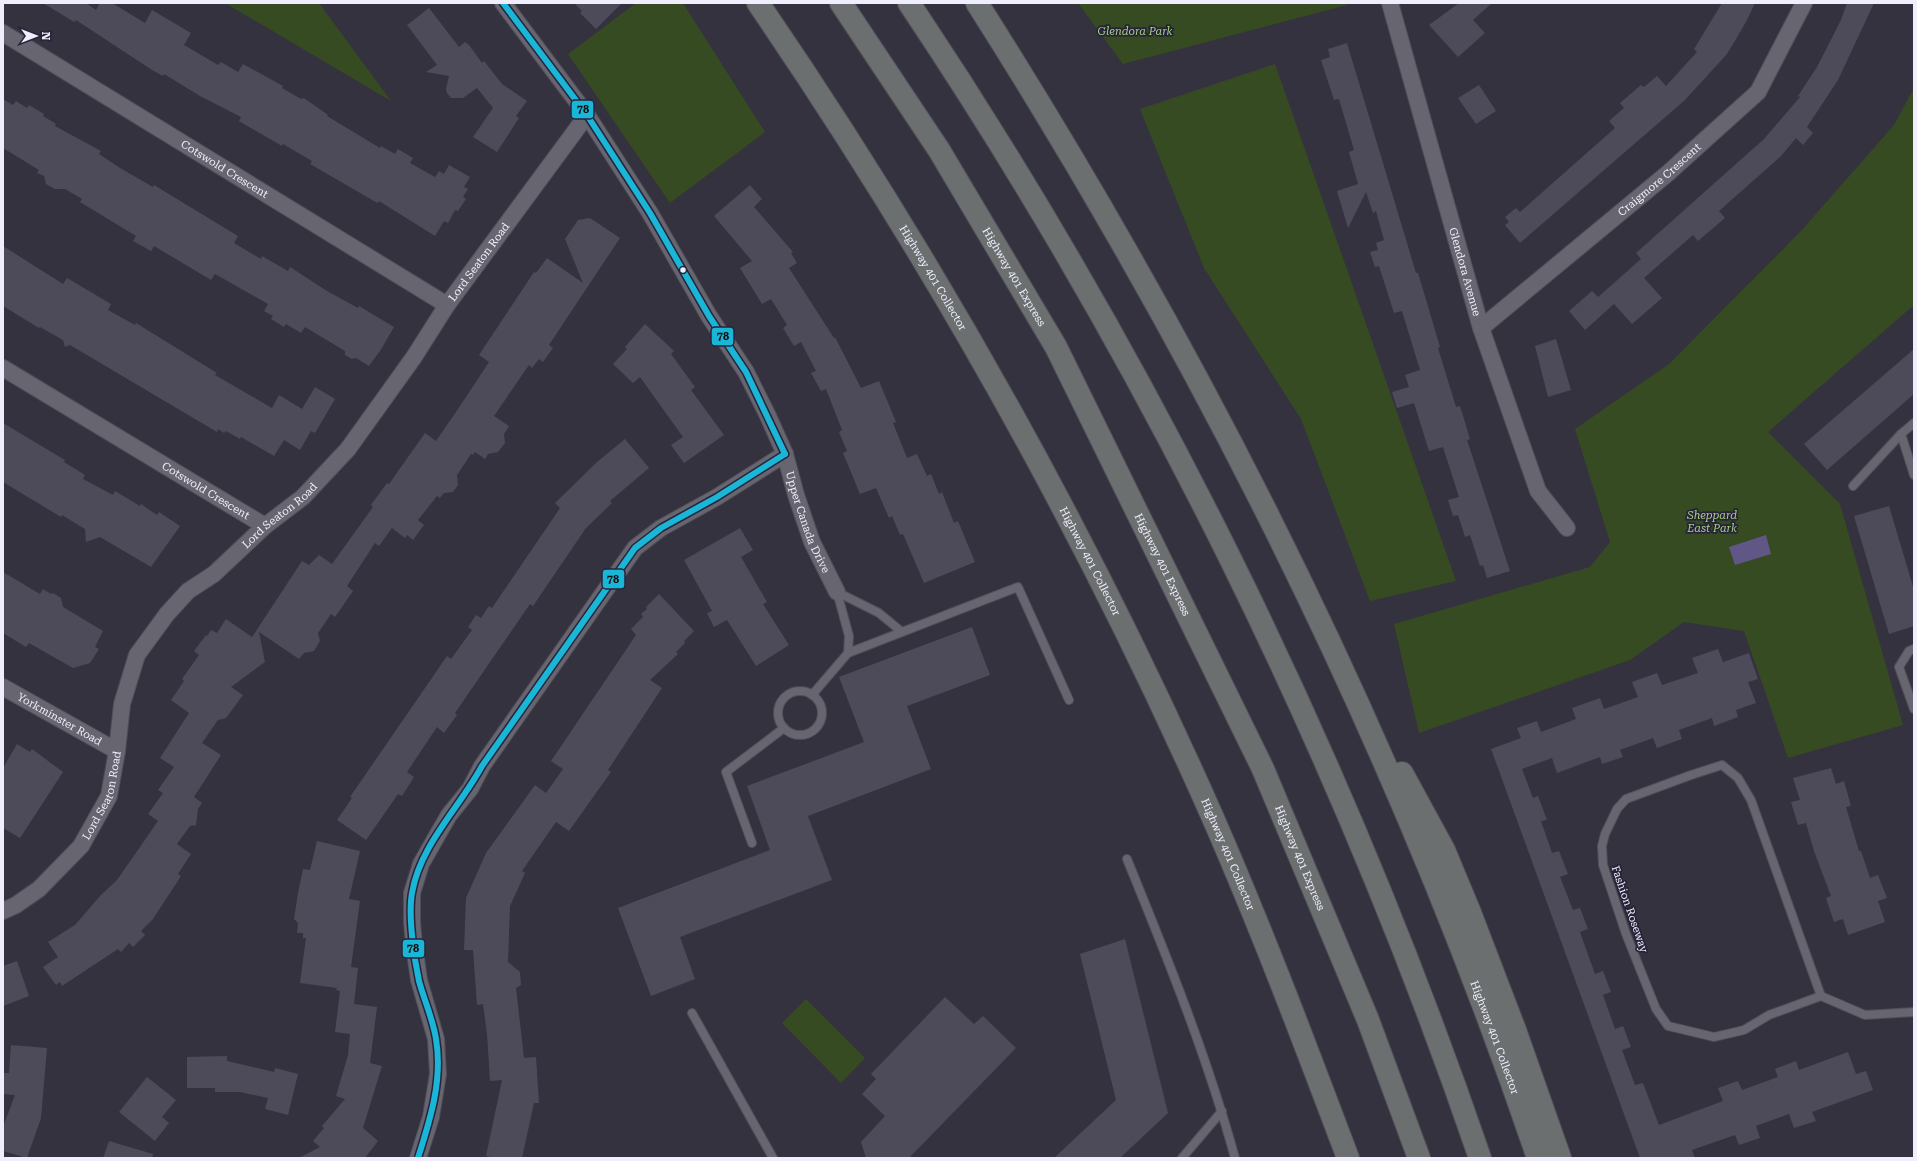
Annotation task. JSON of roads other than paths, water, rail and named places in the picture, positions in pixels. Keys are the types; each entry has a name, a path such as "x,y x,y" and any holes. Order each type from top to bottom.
{"highway":[{"name":"Highway 401 Collector","path":"758,3 809,77 922,256 988,368 1053,488 1131,641 1212,816 1252,909 1348,1158"},
{"name":"Highway 401 Express","path":"841,3 939,150 1056,347 1263,769 1368,1020 1419,1158"},
{"path":"909,3 998,141 1068,259 1137,380 1233,566 1296,697 1375,880 1428,1014 1480,1158"},
{"name":"Highway 401 Collector","path":"977,3 1067,148 1179,343 1262,500 1326,633 1426,860 1475,983 1538,1158"},
{"path":"1326,633 1444,850 1503,997 1560,1158"},
{"path":"1313,1065 1338,1158"}],"street":[{"name":"Upper Canada Drive","path":"503,3 587,116 650,213 709,316 746,372 785,454 796,495 812,542 837,592"},
{"name":"Craigmore Crescent","path":"1480,328 1666,174 1758,92 1804,3"},
{"name":"Glendora Avenue","path":"1392,4 1480,328 1538,491 1567,528"},
{"name":"Cotswold Crescent","path":"3,33 447,305"},
{"name":"Lord Seaton Road","path":"3,912 16,905 39,888 81,846 109,796 117,751 122,704 137,654 167,614 188,591 214,574 265,526 303,497 348,449 414,357 447,305 587,116"},
{"name":"Cotswold Crescent","path":"3,368 265,526"},
{"path":"418,1158 431,1117 438,1074 436,1039 419,980 412,922 412,893 421,864 449,815 470,789 482,766 635,548 661,528 717,497 785,454"},
{"name":"Yorkminster Road","path":"3,687 117,751"}],"lane":[{"path":"1853,486 1901,434 1914,423"},
{"path":"1901,434 1914,475"},
{"path":"812,695 848,653 1018,588 1069,700"},
{"path":"837,592 880,613 902,632"},
{"path":"837,592 849,636 848,653"},
{"path":"1914,649 1909,651 1900,667 1914,709"},
{"path":"799,691 812,695 821,706 822,713 817,727 812,732 797,735 784,728 779,715 782,702 792,693 799,691"},
{"path":"752,843 726,772 784,728"},
{"name":"Fashion Roseway","path":"1722,765 1738,778 1751,800 1822,996 1769,1015 1744,1030 1714,1037 1668,1026 1656,1009 1626,934 1603,865 1602,846 1605,834 1617,809 1626,799 1722,765"},
{"path":"1127,859 1167,957 1222,1110 1235,1158"},
{"path":"1822,996 1865,1015 1914,1012"},
{"path":"692,1014 774,1158"},
{"path":"1182,1158 1222,1110"}],"park label":[{"name":"Glendora Park","path":"1135,31"},
{"name":"Sheppard East Park","path":"1712,521"}]}
